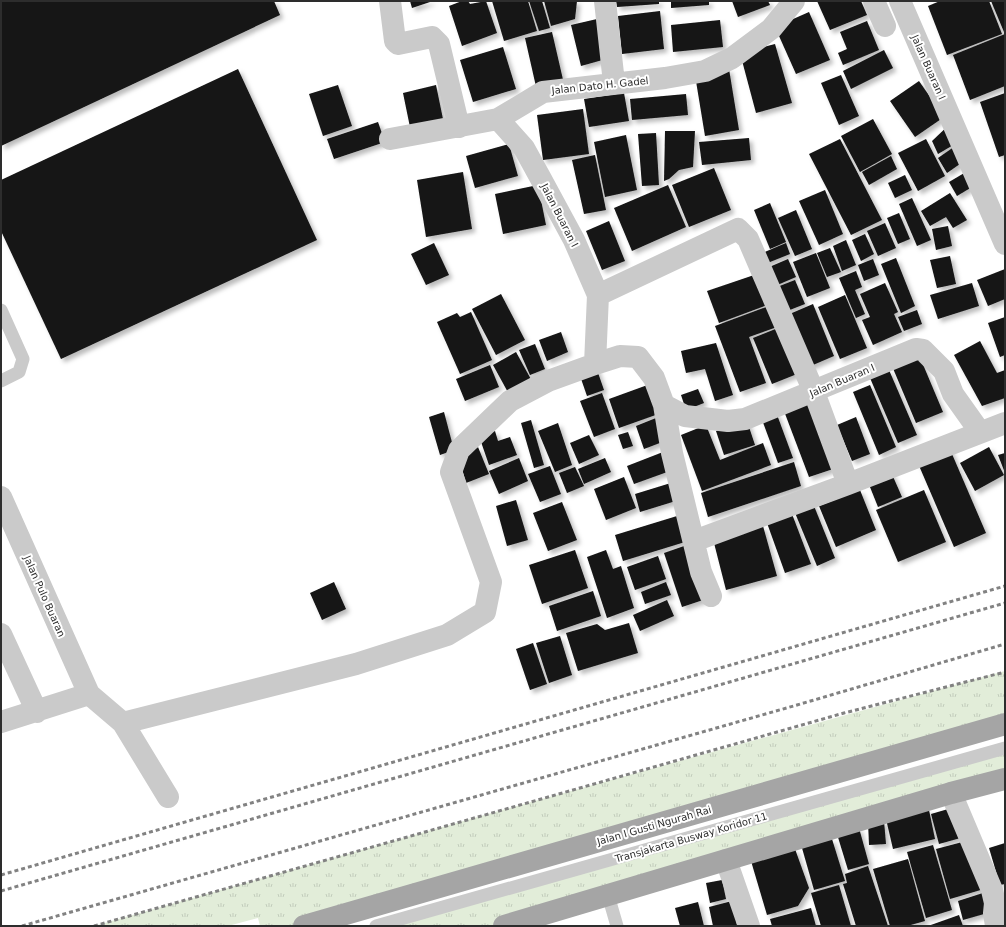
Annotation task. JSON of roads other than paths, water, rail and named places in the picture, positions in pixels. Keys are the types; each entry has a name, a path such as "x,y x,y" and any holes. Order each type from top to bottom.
{"main road":[{"name":"Jalan I Gusti Ngurah Rai","path":"304,926 1005,724"},
{"path":"504,926 951,793 1005,779"}],"street":[{"path":"390,1 395,41 398,44 432,37 439,44 460,127"},
{"path":"605,1 614,83"},
{"name":"Jalan Dato H. Gadel","path":"390,139 498,119 543,92 665,78 705,71 732,58 771,28 794,1"},
{"path":"874,1 885,26"},
{"name":"Jalan Buaran I","path":"900,1 1005,244"},
{"name":"Jalan Buaran I","path":"498,119 524,148 574,240 598,295 594,364"},
{"path":"598,295 738,228 748,239 814,392 848,484"},
{"name":"Jalan Buaran I","path":"664,405 685,416 728,421 745,419 916,349 923,350 944,371 953,394 980,432"},
{"path":"123,723 356,664 447,635 485,612 491,582 451,472 459,450 510,401 548,381 620,356 638,357 654,378 664,405 672,453 701,572 711,596"},
{"path":"694,541 848,484 1005,423"},
{"name":"Jalan Pulo Buaran","path":"1,497 90,694"},
{"path":"1,634 37,712"},
{"path":"1,722 37,712 90,694 123,723 168,796"},
{"path":"951,793 992,890 995,903 994,914 996,926"},
{"path":"726,860 749,926"}],"lane":[{"path":"1,310 23,359 19,372 1,381"},
{"name":"Transjakarta Busway Koridor 11","path":"376,926 1005,748"},
{"path":"608,895 617,926"}],"railway":[{"path":"1,875 1005,586"},
{"path":"1,891 1005,603"},
{"path":"22,926 797,705 1005,644"},
{"path":"94,926 844,713 1005,672"}]}
